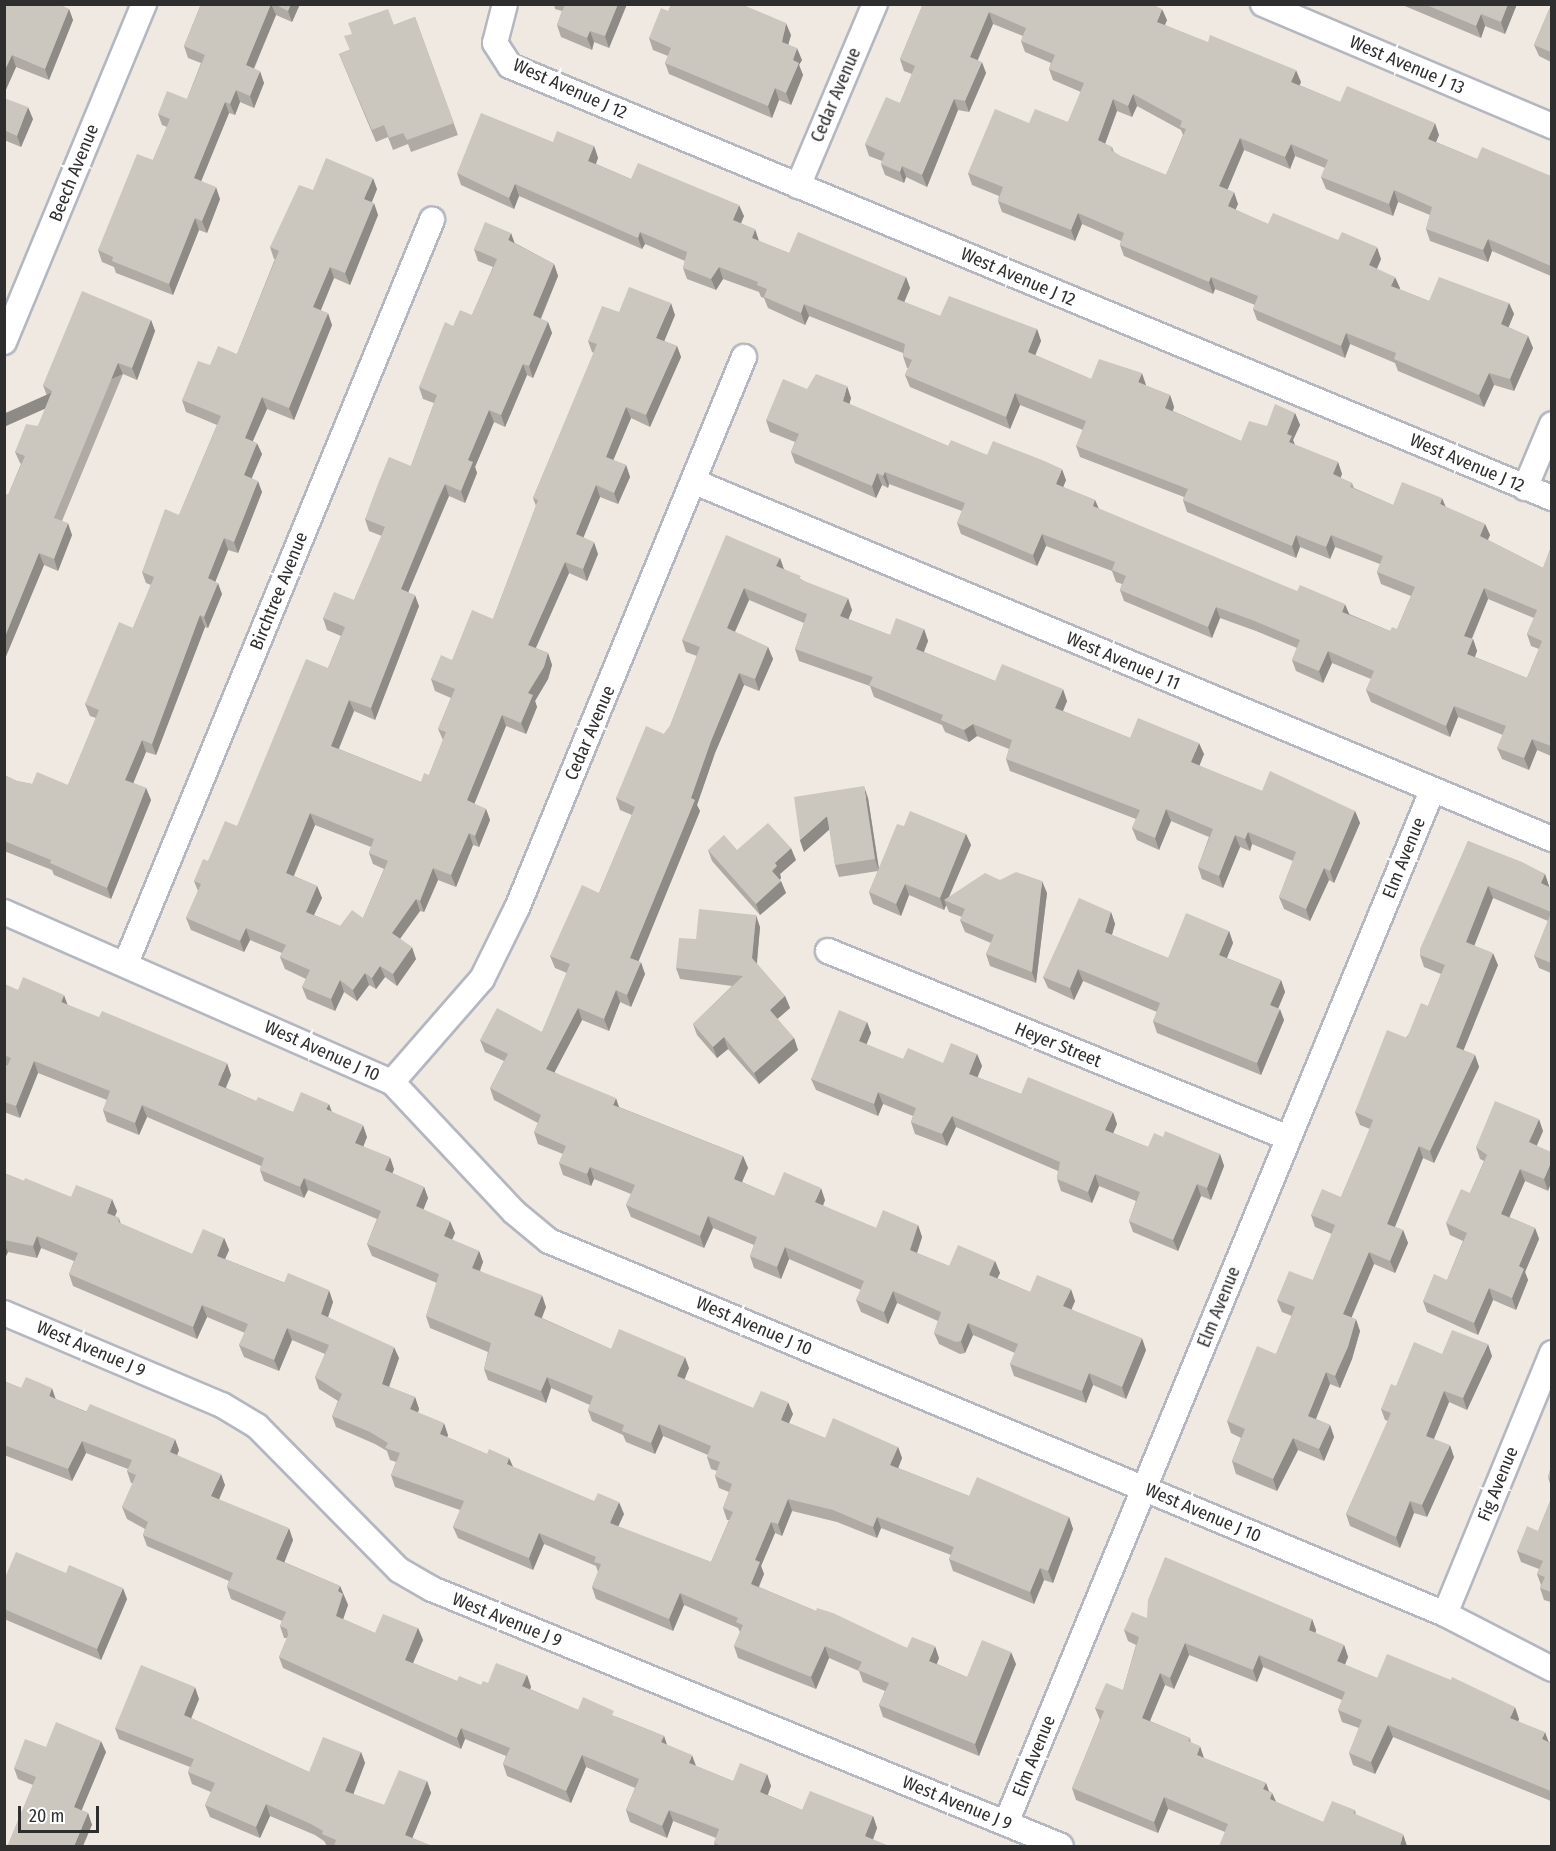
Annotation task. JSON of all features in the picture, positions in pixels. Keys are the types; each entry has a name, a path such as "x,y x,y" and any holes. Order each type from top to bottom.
{"street":[{"name":"Beech Avenue","path":"4,342 144,4"},
{"name":"West Avenue J 12","path":"505,4 495,43 510,66 1551,498"},
{"name":"Cedar Avenue","path":"798,186 875,4"},
{"name":"West Avenue J 13","path":"1263,4 1551,126"},
{"name":"Birchtree Avenue","path":"126,963 432,220"},
{"name":"Cedar Avenue","path":"392,1082 482,979 517,908 744,357"},
{"path":"1526,488 1551,424"},
{"name":"West Avenue J 11","path":"694,482 1551,839"},
{"name":"Elm Avenue","path":"1006,1823 1432,790"},
{"name":"West Avenue J 10","path":"4,912 126,963 392,1082 514,1212 549,1241 1445,1614 1551,1670"},
{"name":"Heyer Street","path":"828,951 1289,1138"},
{"name":"West Avenue J 9","path":"4,1313 222,1405 257,1426 399,1569 432,1589 1061,1846"},
{"name":"Fig Avenue","path":"1445,1614 1551,1353"}],"building":[{"path":"4,4 59,4 69,9 45,69 12,55 4,72"},
{"path":"201,4 271,4 246,65 260,71 250,96 236,90 230,104 225,102 194,178 216,187 202,221 195,218 169,284 112,261 113,257 98,250 137,154 153,160 170,119 158,114 167,91 187,99 205,55 184,46"},
{"path":"274,4 291,4 288,11"},
{"path":"565,4 618,4 605,36 590,31 587,38 557,25"},
{"path":"671,4 741,4 786,23 782,42 797,48 793,60 799,63 786,93 775,88 768,106 665,63 671,48 649,38 661,8 668,11"},
{"path":"923,4 1152,4 1162,9 1157,22 1208,42 1210,35 1296,70 1291,82 1340,102 1347,86 1435,123 1428,139 1477,159 1482,147 1551,176 1551,266 1488,239 1483,250 1426,229 1432,207 1394,190 1389,204 1321,177 1328,160 1291,144 1285,157 1240,138 1219,186 1234,192 1228,206 1268,224 1273,213 1338,240 1342,232 1377,247 1369,265 1395,277 1391,286 1429,301 1439,277 1509,303 1501,324 1528,336 1510,379 1489,373 1479,395 1394,359 1396,353 1346,333 1341,346 1253,309 1258,296 1211,277 1209,282 1120,245 1124,233 1078,213 1071,230 998,201 1003,187 968,173 995,109 1029,123 1035,109 1068,122 1084,83 1049,69 1055,55 1021,41 1026,28 989,12 970,57 982,62 965,101 954,99 922,175 902,166 900,172 881,164 885,153 865,144 886,97 900,103 915,66 900,59","holes":["1133,94 1182,121 1180,127 1186,129 1166,175 1120,156 1111,150 1112,147 1098,140 1113,99 1128,106"]},
{"path":"1424,4 1508,4 1501,22 1481,14 1476,26"},
{"path":"1551,5 1551,52 1534,45"},
{"path":"388,9 394,25 415,17 454,123 407,140 403,133 389,138 384,125 372,130 339,54 350,50 344,36 352,34 348,23"},
{"path":"4,98 28,107 17,136 4,130"},
{"path":"481,113 553,142 557,131 594,146 588,161 631,179 638,163 739,205 733,220 755,229 752,238 789,253 798,232 906,277 897,299 940,316 949,296 1037,329 1028,352 1091,379 1099,359 1142,373 1138,382 1170,395 1165,408 1241,441 1249,421 1267,426 1275,404 1295,413 1287,434 1292,436 1289,442 1338,462 1333,474 1352,483 1350,487 1393,505 1402,482 1442,498 1440,504 1485,524 1480,536 1543,568 1551,547 1551,746 1532,739 1524,758 1497,748 1506,726 1454,706 1446,726 1366,690 1374,671 1328,651 1319,671 1292,660 1300,640 1252,620 1216,607 1208,627 1120,590 1126,576 1112,570 1115,562 1042,534 1033,555 957,523 965,503 885,472 883,476 877,473 872,486 791,452 799,434 766,420 783,379 807,389 816,374 847,386 843,401 948,446 951,440 987,455 993,441 1042,460 1062,469 1056,484 1095,500 1093,506 1297,591 1300,585 1345,604 1342,612 1390,631 1392,627 1397,629 1415,587 1377,572 1383,556 1331,535 1326,547 1296,535 1292,546 1183,500 1188,489 1076,446 1086,421 1015,393 1006,417 905,375 912,360 903,356 905,344 804,304 801,313 764,297 767,289 757,285 758,282 719,267 711,279 683,268 687,252 640,232 638,238 515,184 509,198 457,173","holes":["1484,588 1537,610 1527,634 1542,641 1527,678 1467,654 1473,639 1464,636"]},
{"path":"326,158 373,178 364,199 374,203 345,273 330,267 313,307 328,313 289,408 262,397 245,438 257,443 244,475 258,481 234,542 224,538 208,578 218,583 204,617 200,615 152,744 142,740 125,780 146,788 107,888 50,863 51,860 4,841 4,775 32,784 37,772 68,785 99,710 85,704 119,622 133,628 154,577 142,572 165,509 179,515 221,416 182,400 198,361 210,365 218,346 237,354 279,251 270,247 299,185 313,190"},
{"path":"485,222 511,233 508,240 554,264 533,315 548,322 529,366 523,364 501,415 489,410 468,460 473,462 461,491 445,484 437,501 401,589 415,595 371,708 349,700 331,746 421,782 424,773 429,775 446,732 438,729 455,689 431,679 441,655 452,660 472,610 493,619 538,500 533,498 597,344 588,341 602,306 619,312 629,287 671,303 656,338 677,346 646,415 626,407 606,457 626,465 614,493 596,485 576,534 594,542 583,569 565,562 528,645 548,653 544,667 528,693 533,695 521,723 502,715 467,800 486,809 475,836 469,833 451,875 433,868 420,901 416,899 392,933 412,947 393,974 380,966 372,978 365,973 353,990 340,980 331,999 302,987 310,970 280,957 286,945 246,928 240,941 186,918 201,884 194,881 203,859 208,861 225,821 237,826 306,659 328,668 345,627 323,618 334,592 354,600 385,527 365,519 389,457 411,466 437,395 419,387 445,322 453,326 460,310 472,315 497,259 474,249","holes":["310,813 374,839 369,853 388,861 363,918 352,910 340,926 306,912 317,886 286,873"]},
{"path":"82,291 151,320 132,368 118,363 54,518 68,523 54,559 39,553 4,639 4,493 8,495 25,456 15,452 26,424 38,426 52,391 43,385"},
{"path":"726,535 780,558 776,566 801,576 799,579 848,598 840,616 890,635 896,618 924,629 916,649 995,681 1002,664 1063,689 1055,708 1130,738 1138,718 1199,743 1191,762 1262,791 1270,771 1355,811 1330,871 1324,868 1306,909 1279,897 1296,852 1248,832 1245,839 1235,835 1219,876 1198,867 1213,829 1166,809 1155,838 1132,828 1140,810 1006,759 1012,740 973,724 964,730 941,720 943,715 869,685 873,677 795,649 807,614 744,588 727,628 768,647 755,679 739,673 711,741 691,798 695,800 630,958 641,962 627,995 616,990 604,1019 578,1008 546,1069 616,1098 613,1105 743,1156 734,1179 774,1196 784,1172 821,1188 815,1202 876,1228 883,1210 918,1225 910,1250 949,1266 958,1245 995,1261 989,1275 1030,1292 1037,1275 1071,1289 1063,1306 1142,1338 1122,1387 1089,1373 1082,1391 1010,1364 1018,1344 968,1323 961,1341 956,1342 934,1333 941,1312 893,1291 884,1312 856,1300 864,1281 785,1247 777,1267 750,1256 757,1237 708,1216 700,1236 626,1205 635,1185 590,1167 587,1174 559,1163 566,1146 534,1132 541,1115 490,1088 508,1054 480,1040 497,1008 542,1032 570,964 550,956 582,885 599,893 621,841 635,807 616,798 646,726 664,734 670,726 700,647 682,640"},
{"path":"864,786 875,859 835,865 827,816 800,840 794,797"},
{"path":"910,811 966,834 940,898 905,884 896,904 869,892 897,824 904,826"},
{"path":"768,823 791,848 775,863 777,866 772,871 781,881 756,904 708,850 724,835 737,850"},
{"path":"1468,841 1522,862 1545,874 1541,883 1551,888 1551,912 1488,886 1466,942 1493,953 1456,1047 1475,1055 1430,1151 1419,1146 1387,1224 1403,1230 1390,1261 1369,1252 1343,1314 1356,1319 1348,1347 1335,1376 1326,1372 1308,1416 1330,1425 1319,1449 1293,1438 1273,1479 1232,1461 1245,1429 1227,1421 1257,1346 1276,1354 1295,1307 1277,1300 1289,1271 1313,1280 1335,1225 1311,1215 1322,1189 1341,1197 1360,1152 1373,1120 1355,1112 1387,1030 1407,1038 1421,1003 1428,1006 1445,965 1420,955 1420,949"},
{"path":"1016,872 1042,881 1032,972 986,954 994,935 960,920 965,909 944,900 985,873 1000,880"},
{"path":"1079,898 1111,912 1105,932 1168,958 1186,913 1229,931 1219,955 1281,980 1270,1005 1280,1009 1257,1063 1153,1021 1160,1003 1078,969 1070,988 1043,977"},
{"path":"699,909 756,915 752,958 785,996 770,1010 794,1038 754,1073 724,1037 713,1047 693,1024 743,976 676,968 679,938 696,939"},
{"path":"1551,913 1551,963 1534,956"},
{"path":"23,977 64,995 61,1002 99,1017 102,1011 227,1063 218,1085 256,1101 258,1097 293,1112 301,1092 329,1104 326,1109 363,1125 355,1143 390,1157 385,1170 424,1187 416,1206 450,1221 444,1236 479,1251 472,1268 542,1295 534,1315 611,1349 619,1329 685,1357 677,1376 753,1408 761,1391 788,1402 781,1420 825,1438 833,1418 898,1447 890,1465 969,1496 977,1477 1069,1517 1048,1571 1040,1568 1030,1592 949,1559 954,1547 877,1517 873,1527 833,1510 788,1499 778,1524 771,1522 755,1560 760,1562 751,1584 816,1611 817,1608 833,1613 907,1648 912,1637 935,1646 929,1661 967,1677 982,1640 1011,1652 975,1744 879,1705 889,1683 858,1670 862,1662 825,1646 811,1677 734,1646 743,1625 736,1622 738,1618 680,1593 669,1619 592,1587 601,1564 594,1562 596,1557 539,1533 529,1558 453,1527 464,1501 391,1475 400,1453 385,1448 388,1443 370,1432 332,1416 342,1394 315,1377 329,1345 287,1328 274,1360 239,1345 248,1324 202,1305 193,1327 69,1274 78,1253 37,1236 33,1246 4,1240 4,1173 24,1181 25,1178 71,1197 76,1185 112,1199 107,1213 119,1218 118,1222 192,1254 203,1229 224,1238 217,1256 284,1283 288,1273 329,1290 321,1314 394,1347 382,1384 415,1397 410,1409 444,1423 440,1434 487,1454 489,1449 509,1458 507,1464 594,1501 598,1493 619,1502 610,1523 711,1562 733,1512 723,1508 732,1484 715,1476 720,1462 707,1457 711,1446 659,1424 651,1443 622,1431 624,1425 588,1410 593,1396 547,1377 541,1391 484,1369 491,1343 426,1316 439,1274 367,1244 381,1211 304,1178 300,1187 260,1170 264,1158 142,1105 135,1123 103,1110 110,1091 34,1061 16,1106 4,1102 4,1073 11,1058 4,1055 4,987 5,984 18,990"},
{"path":"839,1010 867,1022 859,1041 903,1059 908,1048 943,1063 951,1043 977,1054 969,1074 1021,1094 1028,1077 1113,1112 1105,1130 1148,1147 1154,1133 1163,1137 1165,1131 1220,1154 1207,1188 1197,1184 1173,1240 1129,1221 1140,1192 1095,1174 1088,1192 1057,1179 1060,1162 952,1116 942,1134 911,1122 916,1108 878,1092 874,1104 811,1079"},
{"path":"1495,1101 1539,1119 1529,1142 1551,1152 1551,1162 1544,1179 1520,1169 1501,1214 1535,1228 1519,1266 1524,1269 1512,1298 1489,1288 1474,1323 1423,1301 1434,1274 1447,1280 1467,1233 1446,1223 1461,1189 1470,1193 1487,1155 1476,1147"},
{"path":"1452,1330 1488,1344 1463,1398 1444,1391 1426,1436 1450,1445 1422,1505 1410,1501 1396,1537 1346,1514 1391,1413 1381,1409 1391,1384 1396,1386 1414,1342 1442,1354"},
{"path":"26,1377 52,1388 49,1396 86,1412 90,1404 175,1439 170,1452 221,1474 211,1496 289,1528 276,1559 340,1586 338,1591 343,1594 336,1616 375,1633 383,1614 418,1628 405,1660 457,1681 459,1676 481,1685 483,1681 488,1683 496,1663 527,1675 522,1686 578,1710 583,1697 614,1711 612,1715 664,1736 661,1742 692,1755 689,1763 733,1781 740,1763 767,1774 760,1792 802,1810 810,1791 873,1816 865,1836 889,1846 722,1846 714,1843 719,1829 669,1810 662,1826 626,1810 639,1779 582,1755 566,1791 503,1764 510,1748 461,1728 457,1738 279,1657 288,1635 287,1629 280,1626 286,1612 227,1587 233,1573 143,1535 148,1522 122,1507 136,1475 127,1471 132,1460 82,1441 68,1469 4,1445 4,1381 21,1388"},
{"path":"1551,1499 1551,1592 1540,1588 1545,1577 1537,1574 1543,1561 1517,1551 1527,1526 1538,1531"},
{"path":"16,1552 66,1573 69,1565 123,1588 97,1649 4,1609 4,1580"},
{"path":"1165,1557 1312,1619 1309,1630 1344,1645 1337,1661 1377,1678 1387,1654 1451,1680 1452,1677 1515,1707 1510,1718 1545,1732 1542,1739 1551,1743 1551,1791 1388,1725 1371,1762 1349,1753 1362,1720 1338,1710 1345,1692 1259,1655 1253,1670 1185,1643 1170,1678 1160,1673 1142,1718 1190,1738 1188,1741 1200,1746 1197,1755 1266,1783 1263,1789 1272,1793 1270,1799 1323,1822 1332,1801 1355,1810 1353,1813 1403,1834 1400,1846 1219,1846 1228,1824 1164,1797 1154,1822 1072,1788 1104,1711 1095,1708 1106,1683 1123,1690 1139,1637 1124,1630 1132,1612 1147,1618 1148,1600"},
{"path":"141,1665 195,1687 184,1715 309,1772 323,1737 361,1752 345,1791 384,1805 399,1770 427,1781 405,1835 432,1846 334,1846 336,1840 322,1834 323,1831 266,1804 256,1827 205,1805 215,1783 188,1772 194,1759 115,1728"},
{"path":"56,1722 101,1741 74,1807 88,1813 74,1846 4,1846 4,1844 8,1845 36,1777 14,1768 25,1739 46,1747"}]}
